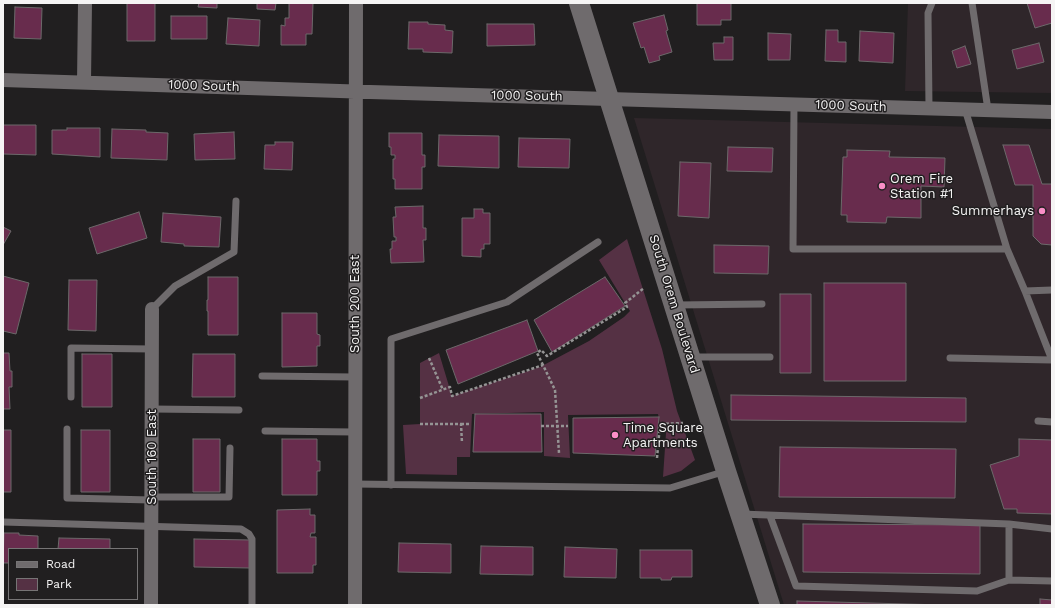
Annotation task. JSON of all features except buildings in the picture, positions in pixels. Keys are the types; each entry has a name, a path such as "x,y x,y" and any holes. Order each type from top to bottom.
{"street":[{"path":"84,3 84,82"},
{"name":"South 200 East","path":"355,605 354,432 356,3"},
{"name":"South Orem Boulevard","path":"579,3 726,471 770,605"},
{"name":"1000 South","path":"3,80 355,92 609,98 1052,112"},
{"name":"South 160 East","path":"151,605 152,309"}],"lane":[{"path":"929,108 928,13 932,3"},
{"path":"972,3 988,110"},
{"path":"794,104 793,249 1007,249"},
{"path":"950,358 1052,360 1007,249 965,109"},
{"path":"152,309 175,286 234,252 236,201"},
{"path":"391,485 391,339 506,302 598,242"},
{"path":"1025,291 1052,290"},
{"path":"674,305 762,304"},
{"path":"71,397 71,348 152,350"},
{"path":"690,357 770,357"},
{"path":"262,376 355,378"},
{"path":"152,409 239,410"},
{"path":"1038,421 1052,422"},
{"path":"67,429 67,498 229,497 230,448"},
{"path":"265,431 354,432"},
{"path":"354,484 670,488 726,471"},
{"path":"740,514 1009,524 1052,528"},
{"path":"770,516 796,586 977,591 1008,580 1052,581"},
{"path":"3,522 241,529 249,534 252,539 252,605"},
{"path":"1008,580 1009,524"}],"path":[{"path":"559,453 555,390 537,353 541,350 547,356 627,307 625,303 644,288"},
{"path":"429,358 443,390"},
{"path":"420,398 450,388 452,396 543,365"},
{"path":"657,458 660,424 683,423"},
{"path":"420,424 471,424"},
{"path":"462,424 462,443"},
{"path":"541,426 568,426"}],"shaded area":[{"path":"908,3 1052,3 1052,93 905,91"},
{"path":"634,118 1052,129 1052,605 784,605"}],"green space":[{"name":"Time Square Apartments","path":"627,239 662,349 677,411 695,460 681,471 663,477 666,433 660,424 658,414 568,415 570,458 544,456 544,412 472,414 470,457 457,457 457,475 406,474 403,425 420,424 420,363 439,353 452,396 540,367 589,341 624,317 630,311 599,260"}],"place":[{"name":"Orem Fire Station #1","path":"882,186"},
{"name":"Summerhays","path":"1042,211"},
{"name":"Time Square Apartments","path":"615,435"}]}
